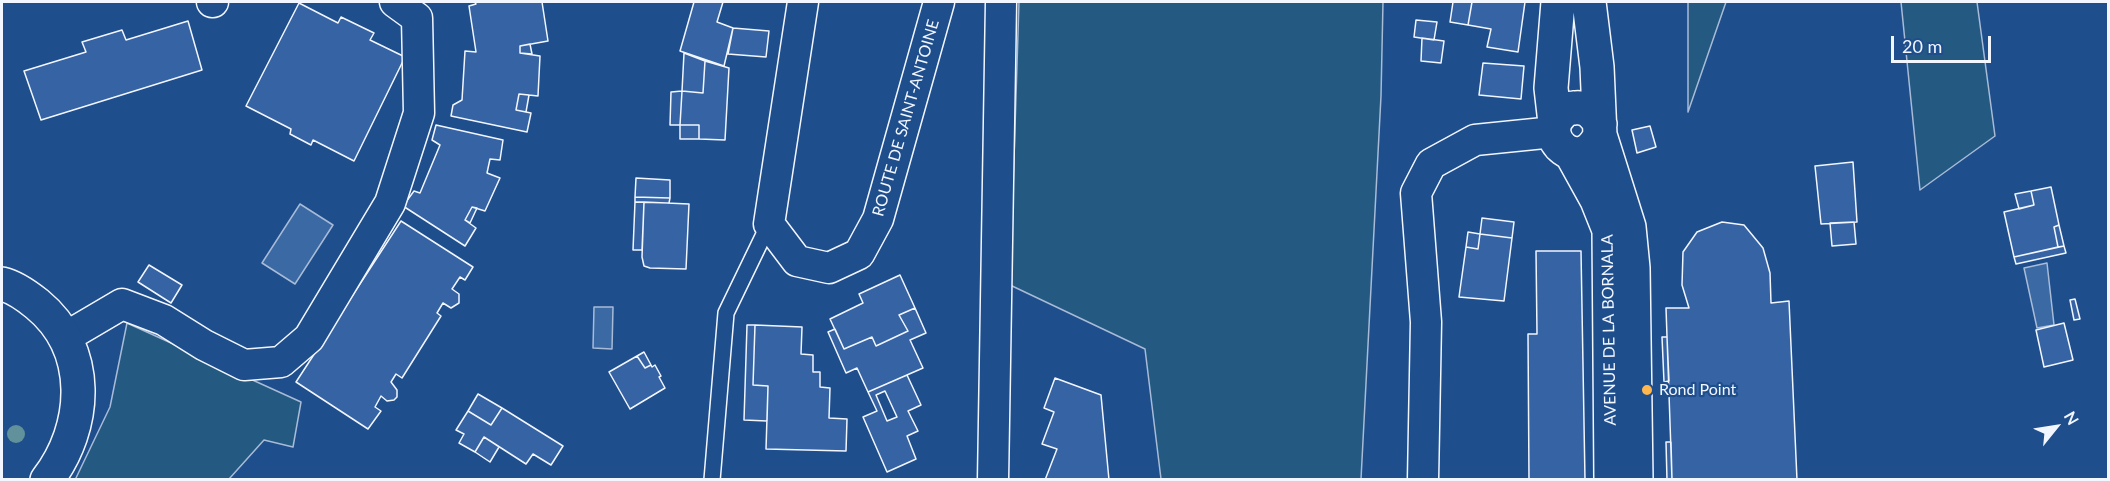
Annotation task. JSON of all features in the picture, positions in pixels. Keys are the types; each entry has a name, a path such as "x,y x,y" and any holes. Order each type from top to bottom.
{"main road":[{"path":"1558,2 1552,80 1560,136 1587,152 1596,145 1600,130"},
{"name":"AVENUE DE LA BORNALA","path":"1589,2 1597,68 1600,130 1629,227 1633,268 1636,480"},
{"name":"AVENUE DE LA BORNALA","path":"1560,136 1597,200 1609,230 1611,480"},
{"path":"2,284 25,294 47,312 66,337 74,358 79,397 75,425 69,445 47,480"}],"street":[{"path":"66,337 122,304 164,320 204,345 244,365 281,362 309,338 390,203 419,113 417,18 395,2"},
{"path":"769,224 803,2"},
{"name":"ROUTE DE SAINT-ANTOINE","path":"769,224 797,261 829,268 860,254 878,219 939,2"},
{"path":"993,480 1001,2"},
{"path":"1423,480 1426,322 1416,193 1431,164 1475,140 1560,136"}],"lane":[{"path":"712,480 726,313 769,224"}],"shaded area":[{"path":"1019,2 1383,2 1381,96 1361,479 1161,479 1145,349 1010,285"},
{"path":"1688,2 1726,2 1688,112"},
{"path":"1901,2 1977,2 1995,136 1920,190"},
{"path":"300,204 333,225 295,284 262,263"},
{"path":"2047,263 2054,325 2037,328 2024,268"},
{"path":"594,307 613,307 612,349 593,348"},
{"path":"127,323 301,402 293,447 264,440 229,479 75,480 110,407"}],"building":[{"path":"475,2 542,2 548,41 520,46 520,53 540,56 538,96 519,94 516,110 531,113 527,132 451,116 453,105 462,100 465,51 476,52 469,6 476,4"},
{"path":"694,2 723,2 717,22 733,28 724,66 680,51"},
{"path":"1453,2 1472,2 1468,25 1450,22"},
{"path":"1472,2 1525,2 1518,52 1487,47 1491,29 1468,25"},
{"path":"299,3 338,23 341,17 374,33 370,40 405,57 354,161 313,140 311,145 290,134 291,129 246,106"},
{"path":"1416,20 1437,22 1434,40 1414,37"},
{"path":"188,21 202,70 41,120 24,71 86,52 82,42 122,30 126,40"},
{"path":"733,28 769,31 766,57 728,54"},
{"path":"1422,38 1444,41 1441,63 1421,61"},
{"path":"530,44 532,54 520,53 520,46"},
{"path":"684,53 705,61 703,93 682,91"},
{"path":"705,61 729,68 725,140 699,139 699,125 680,125 682,91 703,93"},
{"path":"1483,63 1524,66 1521,99 1479,95"},
{"path":"682,91 680,125 670,125 671,92"},
{"path":"519,94 529,95 526,112 516,110"},
{"path":"436,125 503,140 500,160 490,159 487,173 500,178 485,211 472,207 465,220 476,228 465,246 403,206 414,191 420,193 440,145 432,140"},
{"path":"680,125 699,125 699,139 680,139"},
{"path":"1650,126 1656,147 1637,153 1632,130"},
{"path":"1853,162 1857,222 1821,224 1815,166"},
{"path":"636,178 670,180 670,198 635,197"},
{"path":"2051,187 2059,225 2054,227 2058,247 2014,257 2004,212 2034,205 2031,191"},
{"path":"2031,191 2034,205 2019,209 2015,194"},
{"path":"635,197 670,198 669,203 635,202"},
{"path":"635,202 644,202 642,250 633,250"},
{"path":"644,202 689,204 686,269 644,266 642,257"},
{"path":"472,207 477,208 470,223 465,220"},
{"path":"1482,218 1514,222 1512,238 1480,234"},
{"path":"401,221 473,267 465,280 460,277 452,289 459,294 459,303 451,308 443,303 437,313 441,316 402,378 396,374 391,382 397,390 397,397 387,401 381,396 375,407 381,411 368,429 296,382"},
{"path":"1722,222 1744,225 1763,248 1770,273 1771,303 1789,301 1797,480 1672,480 1666,308 1689,308 1682,285 1683,252 1697,232"},
{"path":"1854,222 1856,244 1832,246 1830,223"},
{"path":"2059,225 2064,246 2058,247 2054,227"},
{"path":"1468,232 1480,234 1478,249 1466,247"},
{"path":"1480,234 1512,238 1504,301 1459,297 1466,247 1478,249"},
{"path":"2064,246 2066,253 2016,264 2014,257"},
{"path":"1536,251 1581,251 1585,480 1529,480 1528,334 1537,334"},
{"path":"149,265 182,285 171,303 138,282"},
{"path":"900,275 915,308 899,315 908,331 876,346 872,337 844,349 830,319 863,303 859,294"},
{"path":"2075,299 2080,319 2074,320 2070,300"},
{"path":"915,308 926,333 910,340 923,368 868,392 857,368 846,373 828,332 835,329 844,349 872,337 876,346 908,331 899,315"},
{"path":"2064,323 2073,360 2044,367 2036,330"},
{"path":"747,325 755,325 753,385 768,386 767,421 744,420"},
{"path":"755,325 802,327 801,354 813,355 813,372 820,372 820,387 830,388 829,418 847,419 846,451 766,449 768,386 753,385"},
{"path":"1662,337 1667,337 1669,381 1664,382"},
{"path":"644,352 651,365 645,368 637,356"},
{"path":"637,356 645,368 655,365 665,388 630,409 609,372"},
{"path":"907,375 921,405 908,411 918,431 907,436 916,459 887,472 863,417 877,411 868,392","holes":["885,391 897,417 887,421 876,395"]},
{"path":"1055,378 1101,395 1109,480 1045,480 1057,449 1042,444 1054,412 1044,408"},
{"path":"478,394 502,408 491,425 468,411"},
{"path":"502,408 563,446 551,465 533,454 526,464 484,437 475,452 459,443 464,434 456,430 468,411 491,425"},
{"path":"484,437 499,447 490,462 475,452"},
{"path":"1666,442 1671,442 1672,480 1667,480"}],"place":[{"name":"Rond Point","path":"1647,390"}]}
